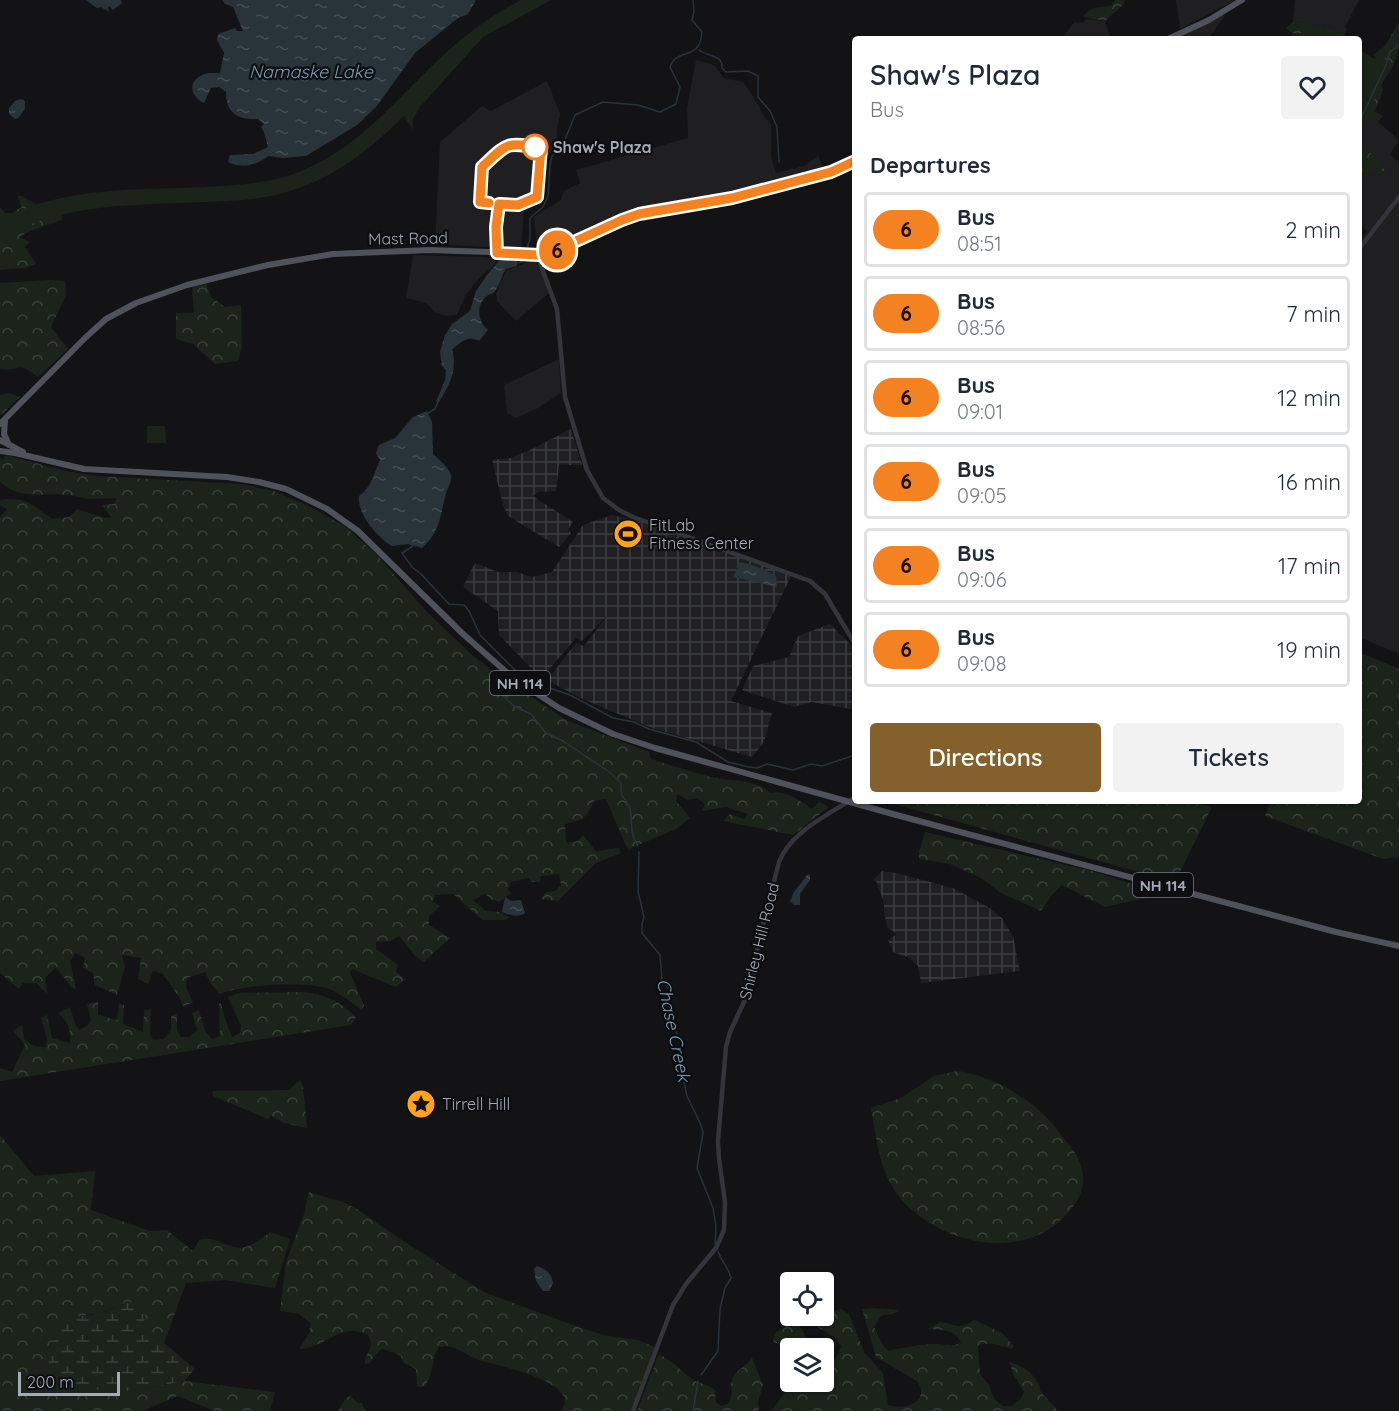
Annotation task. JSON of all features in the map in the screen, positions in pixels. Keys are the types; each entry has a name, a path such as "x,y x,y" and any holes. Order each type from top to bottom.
{"main road":[{"path":"1174,36 1209,20 1242,0"},
{"name":"Mast Road","path":"2,422 106,319 129,306 187,285 268,265 333,254 430,250 539,255 561,249 639,214 732,198 831,172 852,162"},
{"path":"2,422 4,434 10,445"},
{"name":"NH 114","path":"0,440 40,459"},
{"name":"NH 114","path":"0,446 15,453"},
{"name":"NH 114","path":"0,452 15,453 84,469 243,479 301,495 327,508 358,531 493,662 559,708 594,726 639,743 852,802"},
{"name":"NH 114","path":"858,804 1336,932 1399,946"}],"street":[{"path":"1362,245 1399,197"},
{"path":"539,255 557,309 566,403 587,470 603,498 633,517 810,581 825,594 852,639"},
{"name":"Shirley Hill Road","path":"633,1411 673,1305 686,1284 713,1252 723,1234 725,1202 718,1141 726,1047 730,1032 752,985 758,944 779,862 794,839 852,799"},
{"path":"869,804 871,808"}],"shaded area":[{"path":"1176,0 1235,0 1180,29"},
{"path":"1295,0 1359,0 1343,31 1310,25 1310,23 1293,22"},
{"path":"1222,15 1224,17 1210,36 1181,36"},
{"path":"1086,19 1105,21 1110,36 1064,36 1074,22 1083,23"},
{"path":"696,60 714,65 724,78 743,82 751,93 771,125 771,157 776,173 804,166 818,156 824,169 762,186 630,213 557,245 537,250 534,217 561,200 564,191 580,183 576,170 688,138 687,108"},
{"name":"Shaw's Plaza","path":"547,81 560,114 557,144 547,157 545,193 540,202 524,209 521,249 435,244 440,142 482,106 491,111"},
{"path":"1366,111 1399,140 1390,154 1399,163 1399,654 1362,638 1362,238 1367,231 1362,227 1362,120"},
{"path":"413,255 496,258 494,266 481,276 465,296 457,315 446,316 436,313 426,303 406,298"},
{"path":"533,260 537,262 550,292 516,321 497,301 496,293 506,271"},
{"path":"559,359 561,393 538,408 516,418 507,413 504,385"},
{"path":"571,429 582,465 559,465 556,491 538,492 533,496 573,522 568,530 571,533 559,547 508,516 492,460 510,458"},
{"path":"612,515 634,520 791,576 731,701 772,713 764,742 752,757 652,728 580,698 547,680 576,643 584,646 608,615 582,641 576,638 546,673 534,671 499,635 498,611 463,587 475,563 498,572 517,572 532,577 552,572 583,525"},
{"path":"830,624 852,646 852,709 812,702 794,707 742,690 753,666 789,657 798,636"},
{"path":"882,871 953,888 988,907 1002,918 1013,936 1020,971 921,983 918,966 910,958 893,952 888,940 897,934 887,927 884,902 876,881 873,880"}],"green space":[{"path":"521,0 551,0 483,37 420,107 413,119 413,130 404,116 350,162 320,179 287,192 257,198 126,205 74,212 49,218 0,238 0,220 24,209 74,195 253,183 299,172 322,161 362,134 458,42 493,16"},
{"path":"1115,0 1125,0 1123,5 1105,21 1083,17 1092,9 1111,6"},
{"path":"1293,22 1311,23 1311,25 1343,31 1345,27 1347,29 1344,35 1346,36 1322,36 1292,33 1286,28"},
{"path":"1399,22 1397,55 1392,68 1380,84 1383,90 1375,111 1383,116 1377,122 1369,116 1362,131 1362,106 1383,61 1373,55 1385,46"},
{"path":"1312,29 1344,33 1343,36 1292,36 1292,33 1309,33"},
{"path":"1362,51 1375,59 1378,53 1392,65 1362,123"},
{"path":"1362,145 1388,174 1387,176 1373,169 1362,182"},
{"path":"17,196 22,196 38,206 61,208 62,220 34,229 20,237 30,242 25,247 36,264 25,268 0,270 0,207 5,213 11,213 22,207"},
{"path":"65,281 66,295 51,327 68,349 38,377 21,368 0,369 0,283"},
{"path":"206,283 211,297 225,307 241,305 242,347 238,361 215,364 193,344 176,339 176,313 194,313 192,287"},
{"path":"9,393 20,397 0,416 0,395"},
{"path":"147,426 165,426 166,443 147,443"},
{"path":"6,455 66,471 97,476 242,484 274,491 309,506 347,528 377,555 427,612 471,654 495,673 568,721 649,752 651,759 711,777 758,785 770,793 776,792 792,796 812,809 819,802 829,807 793,835 723,821 730,814 744,819 748,814 726,807 702,811 705,804 697,798 688,800 677,794 676,801 690,818 676,829 629,849 606,799 594,801 583,818 565,824 566,843 578,841 583,835 596,851 619,848 621,853 596,863 558,901 541,899 546,892 555,891 561,885 559,874 541,876 540,882 532,882 528,878 511,882 508,889 511,893 499,902 485,894 473,900 486,911 499,912 510,917 506,920 482,920 453,894 435,895 433,902 440,906 429,916 429,925 450,938 424,962 416,957 399,936 391,941 376,942 376,949 398,965 396,972 405,979 396,987 352,969 350,973 364,1005 362,1010 335,992 315,986 288,984 257,986 219,994 205,972 187,978 186,987 193,1003 183,1006 163,974 153,971 148,984 138,979 141,958 122,955 125,967 117,995 95,985 93,973 83,968 85,958 76,953 70,960 76,989 71,987 56,967 45,978 47,994 36,983 23,983 19,989 0,973 0,517 7,509 0,505 0,500 23,501 53,519 69,517 77,509 105,518 111,517 102,505 114,504 117,498 91,499 15,491 0,482 0,458 3,459"},
{"path":"1362,653 1399,669 1399,857 1383,859 1265,816 1270,804 1362,804"},
{"path":"894,804 1204,804 1212,807 1175,882"},
{"path":"925,832 1092,871 1163,894 1105,907 1062,885 1041,911 1001,893 981,878 950,864 919,859"},
{"path":"301,992 331,999 356,1017 351,1025 0,1081 0,1068 12,1072 25,1045 13,1031 22,1025 24,1039 34,1046 46,1047 47,1038 41,1018 47,1015 52,1038 70,1043 68,1026 58,1013 70,1007 79,1030 91,1021 87,1004 98,1001 98,1015 117,1020 119,1003 124,1005 123,1024 143,1032 144,1010 151,1009 150,1034 153,1040 164,1039 171,1030 171,1016 175,1014 177,1015 177,1030 181,1037 190,1037 197,1030 192,1013 199,1010 205,1031 212,1039 220,1036 219,1004 221,1003 232,1037 240,1033 241,1026 228,997 241,993"},
{"path":"957,1071 983,1077 1023,1098 1045,1116 1068,1143 1080,1162 1083,1176 1081,1193 1069,1212 1046,1231 1025,1240 1002,1243 978,1241 955,1235 933,1225 913,1211 891,1184 879,1152 871,1108 901,1098 934,1076"},
{"path":"300,1080 303,1086 307,1128 284,1123 271,1116 268,1119 213,1096 212,1091 289,1090"},
{"path":"0,1135 34,1176 95,1171 91,1210 150,1231 167,1230 193,1251 199,1240 205,1239 241,1248 253,1244 270,1232 290,1239 275,1288 226,1280 186,1283 164,1343 143,1331 127,1301 94,1314 59,1318 132,1391 184,1381 275,1392 270,1411 215,1411 177,1396 143,1411 0,1411"},
{"path":"309,1192 343,1202 357,1209 484,1292 581,1328 604,1335 638,1340 657,1348 633,1411 560,1411 565,1401 561,1392 550,1384 520,1371 476,1359 451,1347 439,1347 428,1380 421,1388 417,1386 416,1369 404,1363 400,1355 382,1349 370,1363 365,1364 371,1344 368,1335 349,1331 309,1348 299,1349 310,1332 310,1323 299,1314 280,1311 286,1262 304,1214"},
{"path":"127,1301 146,1306 143,1331 164,1343 195,1369 184,1381 132,1391 67,1388 46,1374 59,1317 95,1314"},
{"path":"841,1309 849,1314 864,1352 883,1373 888,1405 902,1407 919,1399 921,1388 917,1381 876,1357 862,1309 899,1310 881,1316 874,1327 884,1347 889,1351 921,1345 961,1343 959,1338 952,1333 928,1329 940,1322 961,1326 973,1320 1002,1333 1014,1346 1011,1349 990,1344 978,1346 980,1374 989,1385 994,1399 1003,1406 1012,1406 1020,1400 1024,1392 1009,1362 1030,1373 1037,1381 1040,1390 1058,1411 771,1411 785,1392 834,1392 834,1360 841,1346 835,1338 816,1326 834,1326 834,1311"},
{"path":"787,1326 800,1326 807,1338 780,1338 780,1345 773,1340 776,1332"},
{"path":"660,1355 692,1379 715,1390 716,1402 721,1406 728,1404 730,1400 731,1383 734,1377 752,1358 763,1385 758,1402 759,1411 637,1411"},
{"path":"350,1396 358,1403 362,1403 365,1411 338,1411 346,1398"}],"water":[{"path":"86,0 121,0 122,3 113,10 109,6 109,12 101,7 97,8"},
{"name":"Namaske Lake","path":"222,0 476,0 468,14 458,18 415,53 376,107 357,125 306,156 283,158 268,156 254,164 243,166 228,162 230,155 253,154 268,147 261,127 264,124 258,119 240,117 235,114 228,106 226,92 219,87 211,88 204,103 196,98 192,86 200,76 207,73 220,73 224,53 217,40 218,34 235,28 237,31 243,31 233,7"},
{"path":"20,99 25,101 25,109 15,119 9,114 9,108"},
{"path":"499,261 517,261 517,266 506,269 495,291 483,300 479,309 482,323 488,330 479,341 468,339 452,350 453,371 446,390 439,402 436,402 445,380 446,370 442,366 440,352 445,335 452,324 470,311 476,291 487,275"},
{"path":"427,411 432,422 433,454 448,469 451,475 450,482 439,522 428,542 422,548 408,544 392,546 369,524 361,510 359,496 370,484 380,460 376,453 379,445 395,438 413,417"},
{"path":"740,562 776,576 777,587 733,577"},
{"path":"808,874 810,880 800,894 800,905 794,905 790,901 794,892"},
{"path":"505,897 512,901 521,900 525,913 517,916 502,912"},
{"path":"537,1266 550,1274 553,1283 549,1291 543,1291 536,1281 534,1269"}],"waterway":[{"path":"527,248 530,239 530,218 543,207 548,196 552,156 562,147 575,115 603,102 638,105 660,112 676,104 680,87 670,67 678,57 697,47 702,32 692,20 693,0"},
{"path":"1362,117 1390,52 1399,45"},
{"path":"699,50 720,60 726,72 748,71 758,76 758,97 770,111 777,127 779,162"},
{"path":"517,263 522,262"},
{"path":"428,413 435,409 438,402"},
{"path":"413,546 402,553 412,567 449,604 464,605 480,635 520,675 532,682 570,695 613,718 634,722 649,729 696,742 728,762 749,767 757,768 767,764 793,770 811,764 822,766 852,756"},
{"name":"Chase Creek","path":"499,675 500,693 514,706 531,714 546,733 563,741 608,771 621,783 623,796 630,809 632,832 638,846"},
{"name":"Chase Creek","path":"639,852 638,891 644,917 642,933 660,955 662,979 669,990 671,1018 681,1044 683,1078 687,1096 703,1133 697,1168 713,1208 716,1226 715,1244"},
{"name":"Chase Creek","path":"701,1375 718,1351 720,1309 725,1288 731,1278 718,1251"},
{"name":"Chase Creek","path":"693,1411 698,1381"}],"bus line":[{"name":"6","path":"489,203 480,202 482,167 509,144 527,144 541,148 537,197 518,205 499,204 496,227 498,230 497,253 539,255 561,249 639,214 732,198 831,172 852,162"}],"place":[{"name":"Shaw's Plaza","path":"535,147"},
{"name":"FitLab Fitness Center","path":"628,534"},
{"name":"Tirrell Hill","path":"421,1104"}]}
